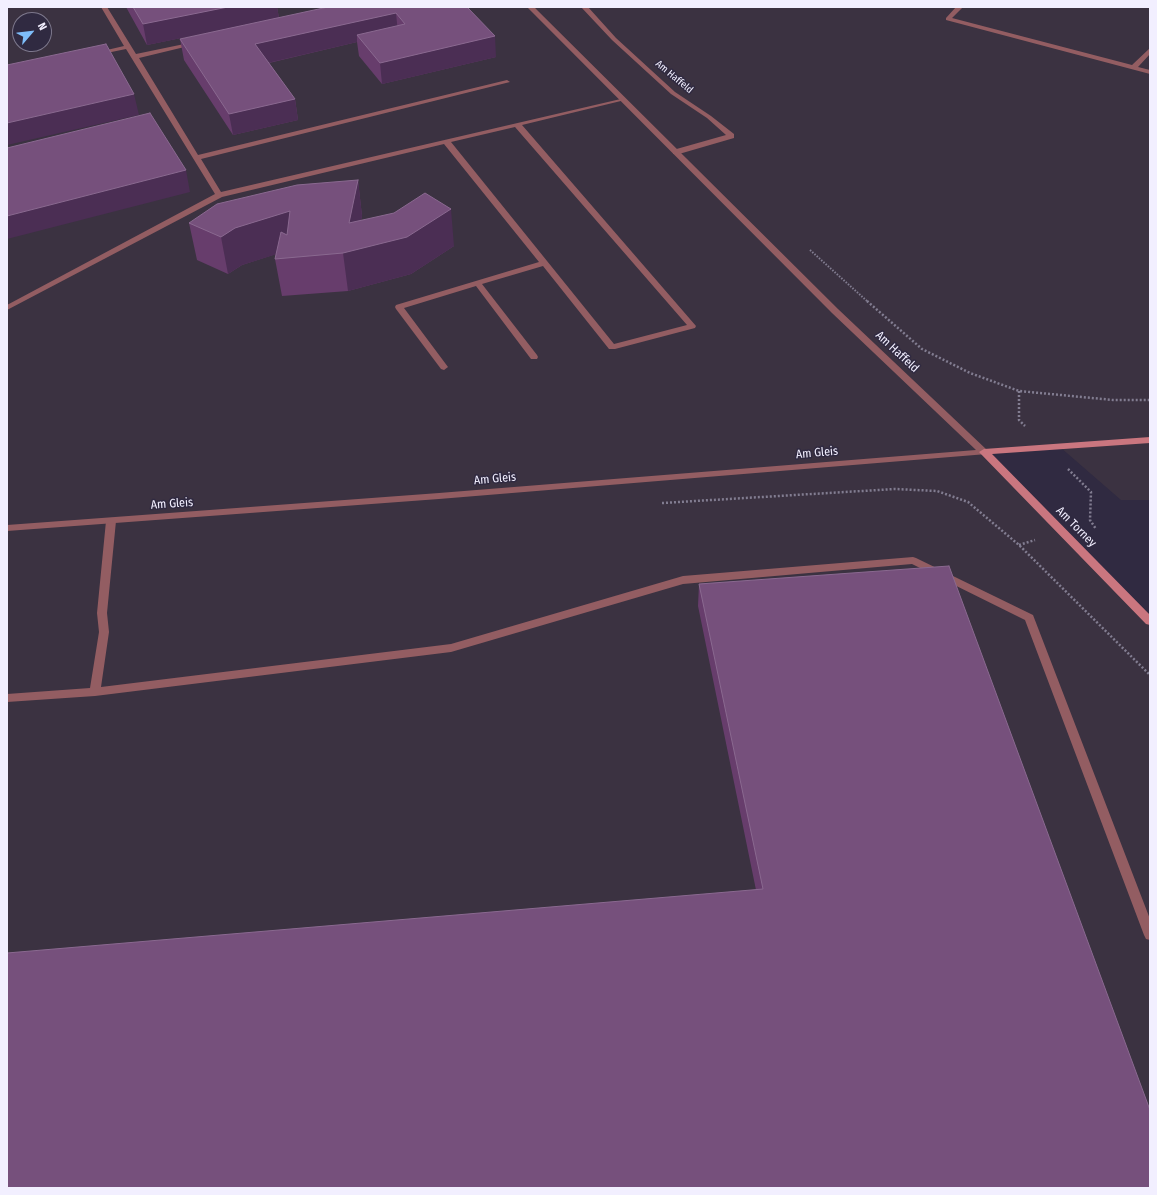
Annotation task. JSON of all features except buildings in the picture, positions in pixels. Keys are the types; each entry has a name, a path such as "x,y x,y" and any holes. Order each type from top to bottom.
{"street":[{"path":"104,7 127,47 219,195"},
{"name":"Am Haffeld","path":"530,7 835,311 984,452"},
{"name":"Am Haffeld","path":"584,7 614,39 673,93 709,117 731,136 676,152"},
{"path":"960,7 948,19 1150,72"},
{"path":"134,57 202,42"},
{"path":"90,55 127,47"},
{"path":"1133,68 1150,50"},
{"path":"196,158 507,82"},
{"path":"7,308 219,195 622,99"},
{"path":"446,141 612,347 692,326 517,124"},
{"path":"444,367 399,307 544,263"},
{"path":"478,284 534,357"},
{"path":"984,452 1150,440"},
{"name":"Am Gleis","path":"7,528 438,496 984,452"},
{"name":"Am Torney","path":"984,452 1150,621"},
{"path":"95,692 104,632 102,613 111,521"},
{"path":"7,698 95,692 451,648 683,580 913,560 1029,618 1150,935"}],"path":[{"path":"809,249 922,349 970,373 1019,391 1113,400 1150,400"},
{"path":"659,503 895,489 937,491 968,502 1019,545 1150,675"}],"shaded area":[{"path":"7,7 1150,7 1150,500 1121,500 1060,447 984,452 1150,621 1150,1188 7,1188"}]}
